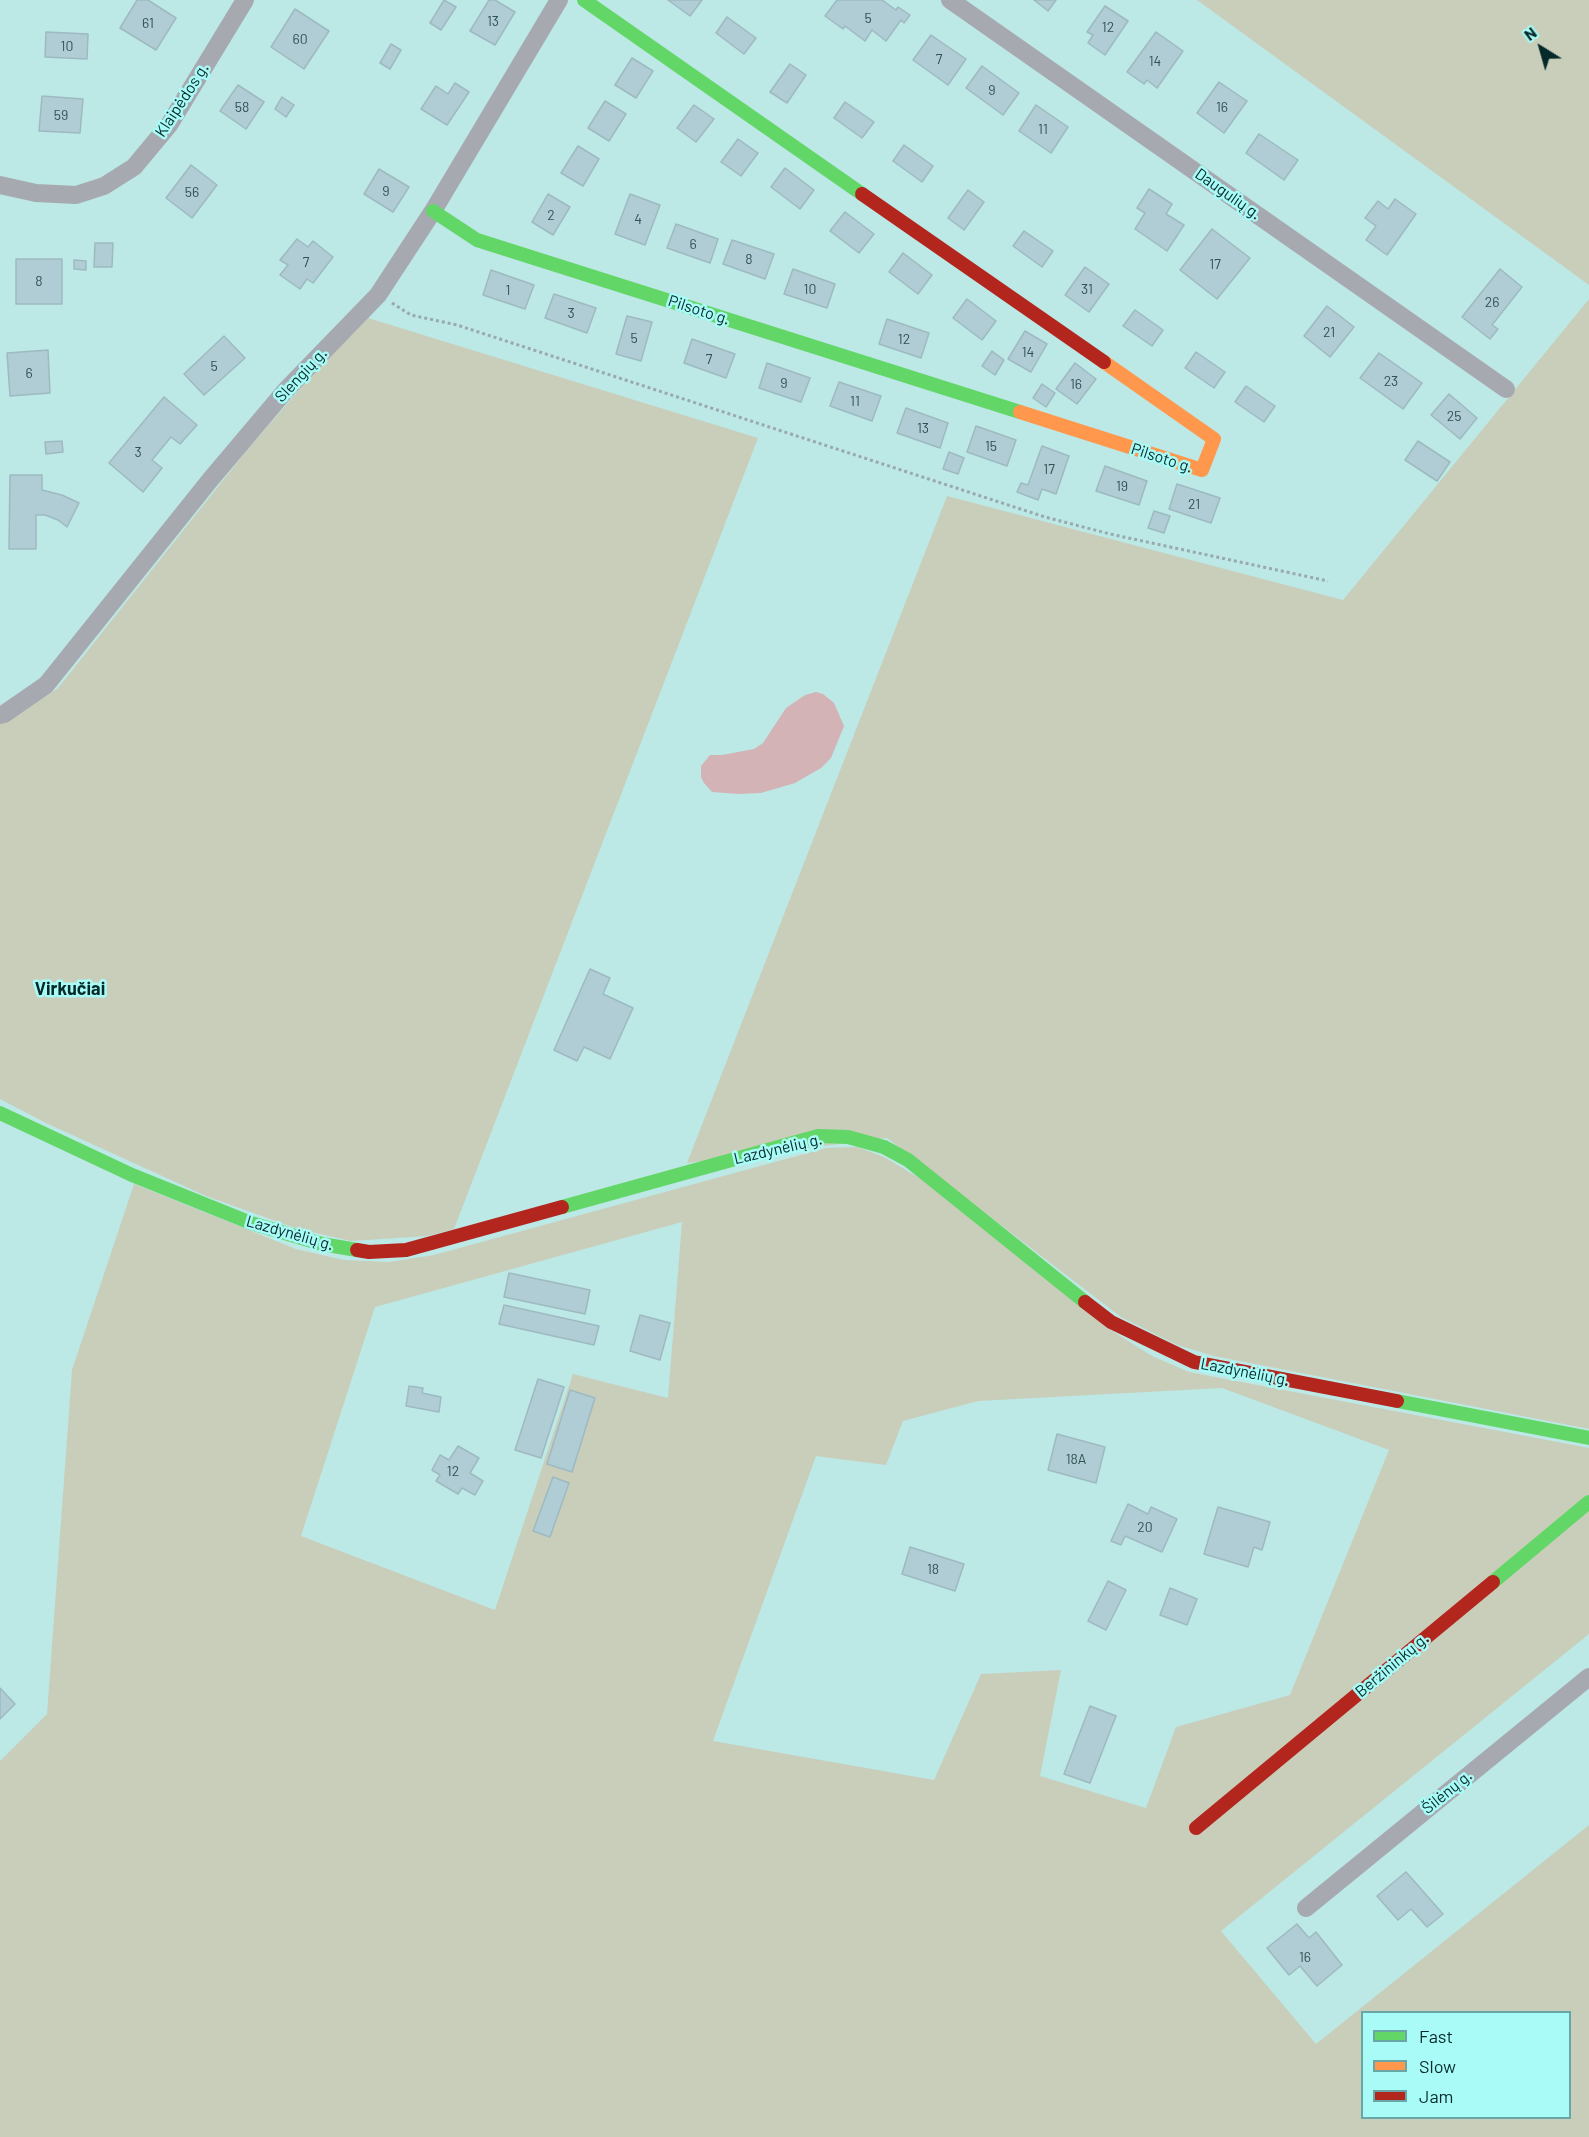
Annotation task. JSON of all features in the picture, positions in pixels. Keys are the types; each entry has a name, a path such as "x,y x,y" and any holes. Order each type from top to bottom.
{"street":[{"name":"Klaipėdos g.","path":"0,185 36,193 76,195 104,186 134,167 169,125 244,0"},
{"name":"Slengių g.","path":"0,716 46,685 210,480 286,390 378,295 433,211 559,0"},
{"name":"Pilsoto g.","path":"433,211 477,240 1202,470 1214,439 584,0"},
{"name":"Daugulių g.","path":"950,0 1506,388"},
{"name":"Lazdynėlių g.","path":"0,1113 132,1174 251,1223 322,1244 369,1252 406,1250 818,1136 848,1137 884,1147 908,1160 1111,1322 1194,1362 1589,1438"},
{"name":"Beržininkų g.","path":"1196,1828 1589,1502"},
{"name":"Šilėnų g.","path":"1306,1908 1589,1677"}],"path":[{"path":"378,295 411,315 457,325 1045,517 1110,534 1328,581"}],"green space":[{"path":"1197,0 1589,0 1589,285"},
{"path":"1589,299 1589,1429 1214,1356 1177,1345 1121,1317 887,1138 687,1163 947,496 1343,600"},
{"path":"368,318 758,438 454,1229 427,1236 351,1241 298,1229 206,1196 46,1123 0,1099 0,723 9,721 58,688 247,450 332,352"},
{"path":"857,1147 884,1157 921,1179 1106,1327 1152,1356 1189,1372 1589,1448 1589,1634 1221,1931 1316,2044 1589,1825 1589,2137 0,2137 0,1761 47,1714 72,1370 134,1184 296,1249 344,1260 389,1262 434,1255 826,1148","holes":["682,1222 668,1398 573,1374 495,1610 301,1536 375,1307","1222,1388 1389,1450 1290,1695 1176,1727 1146,1808 1040,1776 1061,1670 981,1674 934,1780 713,1741 816,1456 886,1465 903,1421 978,1401"]}],"shaded area":[{"path":"816,692 823,694 834,703 844,726 831,758 821,768 795,783 761,793 712,792 704,783 701,777 701,766 710,755 754,749 763,743 786,708 805,695"}],"building":[{"path":"137,0 148,0 176,18 156,50 120,28"},
{"path":"444,0 456,7 441,30 430,23"},
{"path":"489,0 495,0 515,12 495,45 470,31"},
{"path":"668,0 702,0 690,16"},
{"path":"837,0 882,0 896,10 898,7 910,15 904,23 901,20 886,41 872,30 865,41 845,26 843,29 825,16"},
{"path":"1034,0 1056,0 1048,11"},
{"path":"1105,6 1128,21 1105,55 1088,43 1093,35 1087,32"},
{"path":"295,9 329,31 304,69 271,47"},
{"path":"727,17 756,38 744,54 716,33"},
{"path":"46,32 88,34 87,59 45,57"},
{"path":"1156,32 1183,51 1157,88 1147,80 1144,84 1127,72"},
{"path":"931,35 966,59 948,85 913,60"},
{"path":"391,44 401,50 390,69 380,63"},
{"path":"632,58 653,71 636,98 615,85"},
{"path":"790,64 806,75 787,103 770,92"},
{"path":"982,66 1019,93 1003,115 966,88"},
{"path":"1219,82 1247,101 1224,133 1197,113"},
{"path":"455,83 469,92 447,125 421,109 436,86 448,94"},
{"path":"238,85 264,102 246,129 220,111"},
{"path":"42,96 83,99 80,133 39,131"},
{"path":"282,97 294,105 286,117 275,109"},
{"path":"605,101 626,114 609,141 588,128"},
{"path":"845,102 874,122 862,138 834,118"},
{"path":"694,105 714,119 696,142 677,128"},
{"path":"1036,105 1068,127 1051,153 1019,131"},
{"path":"1259,134 1298,160 1284,180 1246,153"},
{"path":"738,139 758,153 741,176 721,162"},
{"path":"904,145 933,166 922,182 893,161"},
{"path":"578,146 599,159 583,186 561,173"},
{"path":"191,165 217,185 192,218 166,198"},
{"path":"785,168 814,190 800,209 771,187"},
{"path":"379,169 409,187 393,212 364,194"},
{"path":"1149,189 1172,204 1166,214 1184,225 1167,251 1135,229 1145,213 1137,208"},
{"path":"968,190 984,202 964,230 948,218"},
{"path":"548,194 570,207 553,235 532,222"},
{"path":"630,194 660,205 645,245 615,234"},
{"path":"1395,199 1416,214 1387,255 1366,240 1376,226 1365,218 1378,201 1388,209"},
{"path":"845,212 874,234 859,253 830,231"},
{"path":"676,224 718,239 710,263 667,248"},
{"path":"1212,229 1250,258 1217,299 1180,270"},
{"path":"1024,231 1053,251 1042,267 1013,246"},
{"path":"297,239 308,247 313,241 333,257 313,283 307,279 300,289 280,275 288,265 280,260"},
{"path":"732,240 774,254 765,279 723,264"},
{"path":"95,243 113,243 112,267 94,267"},
{"path":"903,253 932,275 918,294 889,272"},
{"path":"16,259 62,259 62,304 16,304"},
{"path":"74,260 86,261 86,270 74,269"},
{"path":"1085,267 1109,284 1089,312 1065,295"},
{"path":"793,269 835,284 827,308 784,294"},
{"path":"1500,269 1522,287 1492,325 1498,329 1490,339 1462,317"},
{"path":"491,270 534,285 525,309 483,295"},
{"path":"554,294 596,308 587,333 545,318"},
{"path":"967,299 996,321 982,340 953,318"},
{"path":"1327,306 1354,327 1330,357 1304,336"},
{"path":"1135,310 1163,330 1152,346 1123,326"},
{"path":"627,316 652,322 641,361 616,354"},
{"path":"887,319 929,333 921,358 879,344"},
{"path":"1025,331 1047,344 1031,372 1008,359"},
{"path":"224,336 245,358 204,395 184,374"},
{"path":"692,339 735,354 726,378 684,363"},
{"path":"48,350 50,393 10,396 7,353"},
{"path":"992,351 1004,360 995,375 982,366"},
{"path":"1196,352 1225,372 1214,388 1185,368"},
{"path":"1379,353 1422,383 1403,409 1360,378"},
{"path":"767,363 810,378 801,402 759,388"},
{"path":"1075,363 1096,379 1077,404 1056,389"},
{"path":"839,382 881,396 872,421 830,406"},
{"path":"1042,384 1055,393 1046,407 1033,398"},
{"path":"1246,386 1275,406 1264,422 1235,402"},
{"path":"1449,394 1477,418 1460,439 1431,415"},
{"path":"164,397 197,425 180,444 171,437 152,460 162,468 143,492 109,463"},
{"path":"906,408 948,423 940,448 897,433"},
{"path":"976,426 1016,440 1007,466 967,452"},
{"path":"62,441 63,452 46,454 45,442"},
{"path":"1418,441 1450,462 1437,481 1405,460"},
{"path":"1042,446 1069,456 1056,494 1042,489 1038,500 1017,492 1021,483 1028,485"},
{"path":"949,452 964,458 958,474 943,469"},
{"path":"1105,466 1147,481 1139,505 1096,491"},
{"path":"10,475 42,475 42,490 62,495 79,503 67,527 58,520 45,515 36,515 36,549 9,549"},
{"path":"1177,484 1220,498 1211,523 1169,509"},
{"path":"1154,511 1170,516 1164,533 1148,528"},
{"path":"590,969 610,978 603,994 633,1008 610,1059 584,1047 577,1061 554,1050"},
{"path":"509,1273 590,1290 585,1314 504,1297"},
{"path":"504,1305 599,1326 594,1345 499,1324"},
{"path":"640,1315 670,1323 660,1360 630,1351"},
{"path":"538,1379 564,1387 541,1458 515,1450"},
{"path":"409,1386 423,1388 422,1393 441,1397 439,1412 406,1406"},
{"path":"570,1390 595,1398 572,1472 547,1464"},
{"path":"1057,1434 1105,1447 1096,1483 1048,1470"},
{"path":"458,1446 479,1458 470,1473 483,1481 475,1495 462,1488 458,1494 436,1481 440,1475 432,1470 440,1455 449,1460"},
{"path":"553,1477 569,1483 550,1537 533,1531"},
{"path":"1128,1504 1148,1514 1151,1507 1177,1519 1162,1552 1125,1536 1121,1545 1111,1541"},
{"path":"1218,1507 1270,1522 1262,1550 1254,1547 1248,1567 1204,1554"},
{"path":"910,1547 964,1564 955,1591 902,1574"},
{"path":"1108,1581 1126,1590 1106,1630 1088,1621"},
{"path":"1170,1588 1197,1599 1187,1625 1160,1615"},
{"path":"0,1688 15,1704 0,1719"},
{"path":"1090,1706 1116,1716 1090,1783 1064,1774"},
{"path":"1406,1872 1443,1914 1427,1927 1411,1909 1398,1920 1377,1896"},
{"path":"1297,1924 1309,1938 1316,1932 1342,1965 1317,1986 1300,1966 1289,1975 1267,1948"}],"traffic: fast":[{"path":"584,0 862,194"},
{"path":"433,211 477,240 1020,412"},
{"path":"0,1113 132,1175 251,1223 322,1244 357,1250"},
{"path":"562,1207 818,1136 848,1137 884,1147 908,1160 1085,1302"},
{"path":"1397,1401 1589,1438"},
{"path":"1493,1582 1589,1502"}],"traffic: slow":[{"path":"1020,412 1202,470 1214,439 1104,362"}],"traffic: jam":[{"path":"862,194 1104,362"},
{"path":"357,1250 369,1252 406,1250 562,1207"},
{"path":"1085,1302 1111,1322 1194,1362 1397,1401"},
{"path":"1196,1828 1493,1582"}],"district":[{"name":"Virkučiai","path":"70,989"}]}
